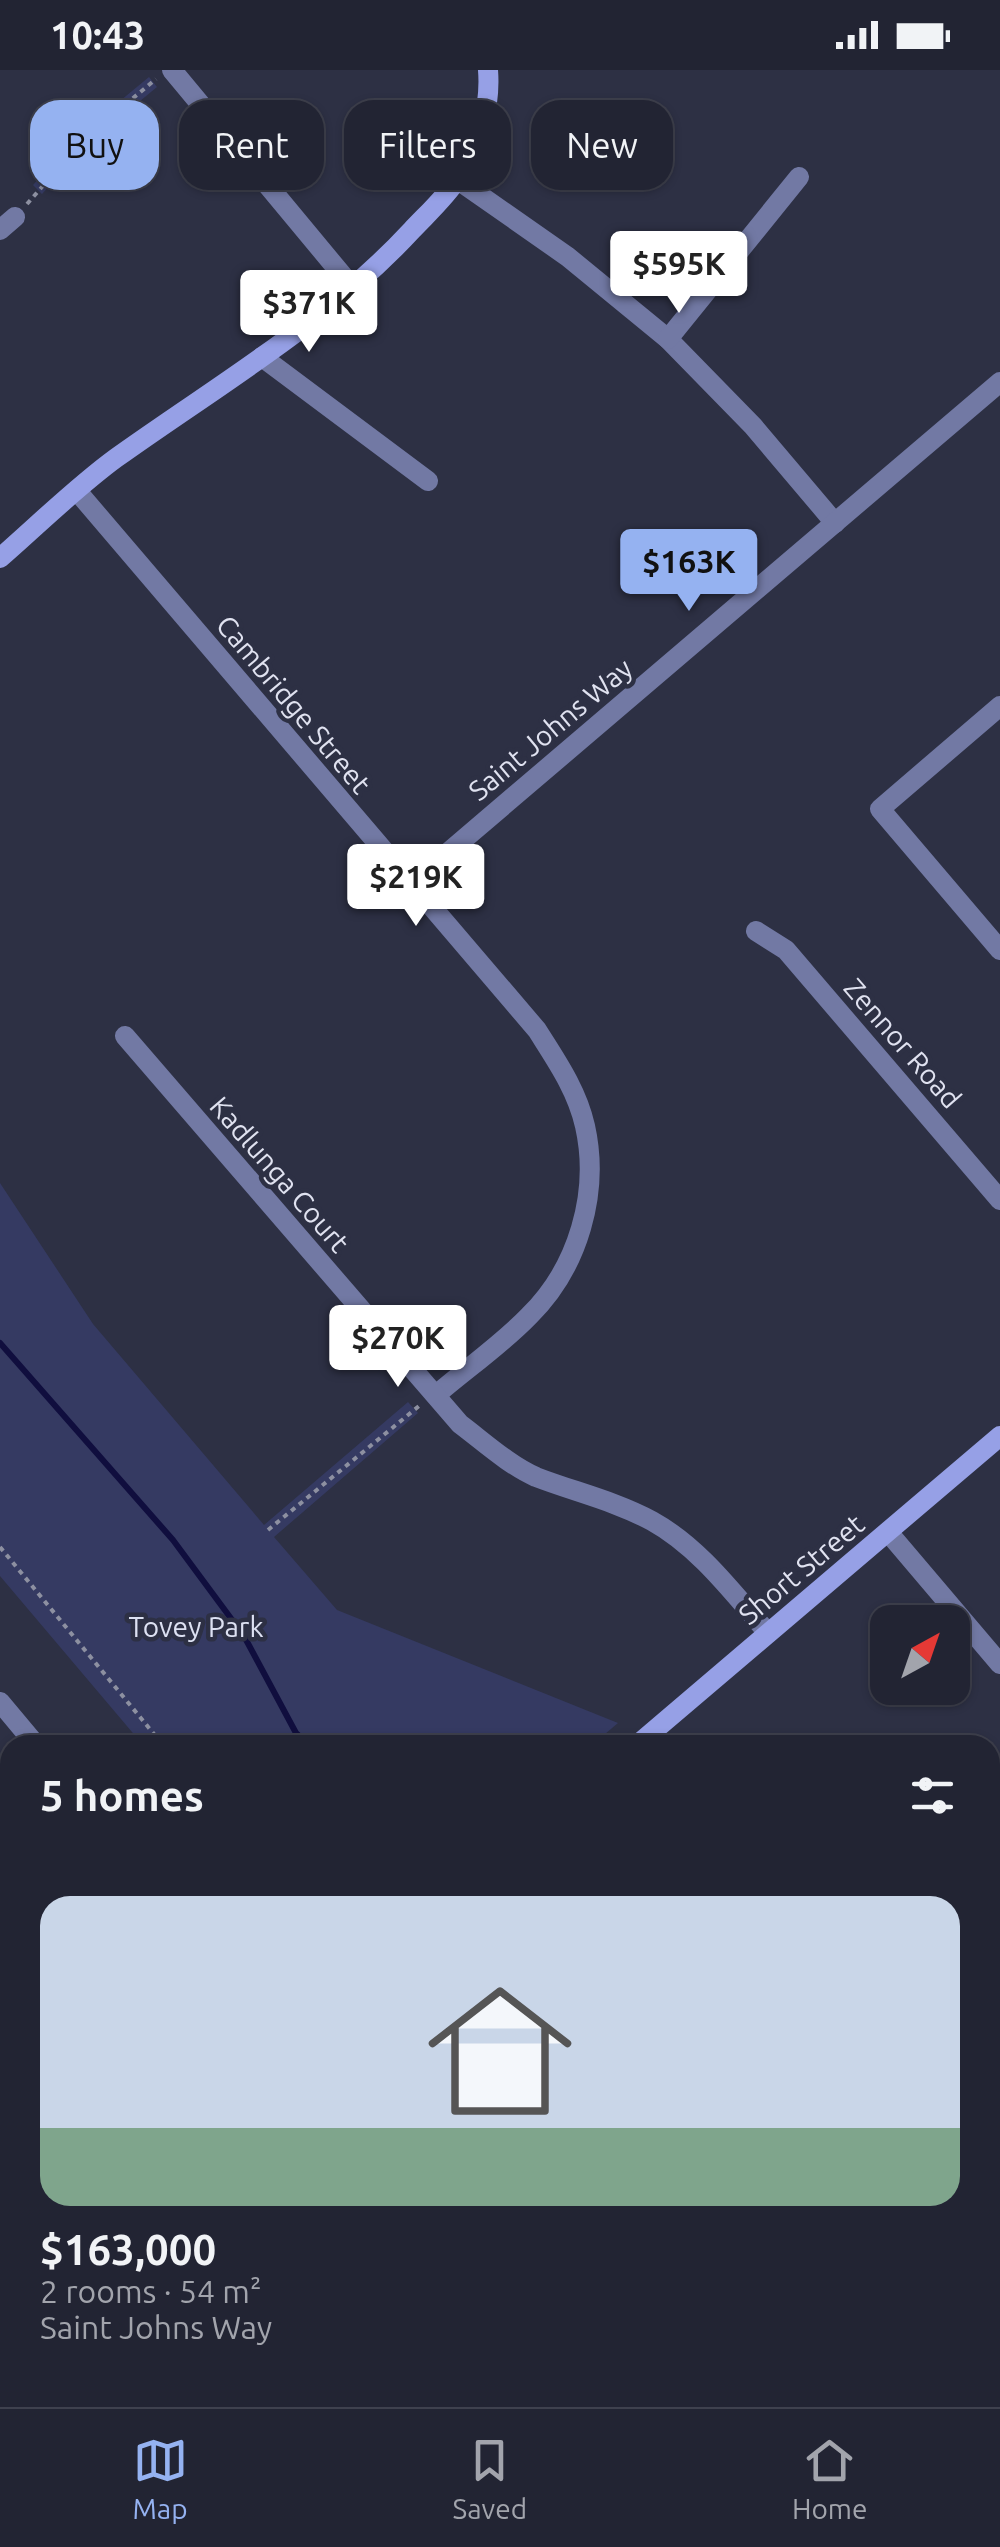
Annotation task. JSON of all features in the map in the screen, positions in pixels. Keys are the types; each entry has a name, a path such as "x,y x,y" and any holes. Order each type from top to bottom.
{"street":[{"path":"170,70 353,288"},
{"path":"488,70 488,100"},
{"path":"668,338 799,177"},
{"path":"0,558 112,461 300,330 353,288 449,190"},
{"path":"472,190 568,257 668,338 753,426 835,523"},
{"path":"262,357 428,481"},
{"name":"Saint Johns Way","path":"410,884 1000,382"},
{"name":"Cambridge Street","path":"77,491 536,1030 566,1076 585,1125 590,1172 584,1221 564,1271 531,1315 436,1395"},
{"path":"1000,706 880,810 1000,950"},
{"name":"Zennor Road","path":"756,932 786,950 1000,1200"},
{"name":"Kadlunga Court","path":"125,1036 460,1424 533,1476 613,1502 656,1523 700,1556 768,1633"},
{"name":"Short Street","path":"649,1735 1000,1436"},
{"path":"888,1532 1000,1664"},
{"path":"0,1702 28,1735"}],"path":[{"path":"8,223 84,139 170,70"},
{"path":"268,1530 436,1395"},
{"path":"0,1547 155,1735"}],"green space":[{"path":"149,77 157,87 141,100 121,100"},
{"name":"Tovey Park","path":"0,1183 93,1324 264,1525 408,1402 418,1413 274,1537 337,1610 618,1723 604,1735 135,1735 0,1576"}],"waterway":[{"path":"0,1343 173,1540 244,1636 298,1735"}]}
